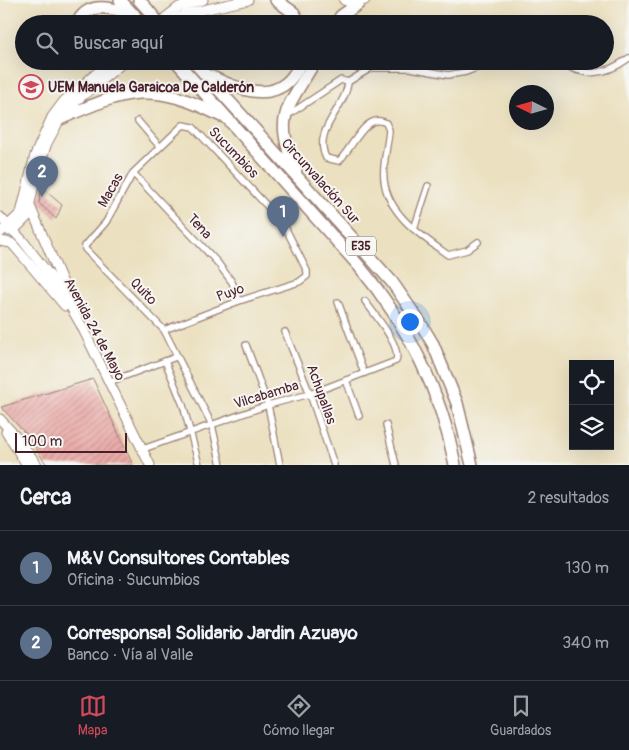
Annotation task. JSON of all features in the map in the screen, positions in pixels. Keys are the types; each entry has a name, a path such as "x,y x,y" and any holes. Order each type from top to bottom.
{"highway":[{"path":"120,0 134,15"},
{"path":"138,0 152,15"},
{"path":"276,0 295,15"},
{"path":"342,15 361,2"},
{"path":"82,15 84,11 95,5 104,5 128,15"},
{"name":"Circunvalación Sur","path":"184,70 360,266 385,300 416,352 438,401 455,465"},
{"name":"Circunvalación Sur","path":"201,70 392,282 422,324 433,344 457,403 472,465"},
{"path":"204,73 236,89 256,92 281,87 288,82 295,70"},
{"path":"301,180 284,138 283,117 310,70"},
{"path":"60,119 119,95 158,92 190,101 229,120"}],"main road":[{"path":"170,15 179,7 203,0"},
{"path":"183,15 248,0"},
{"path":"344,0 361,2"},
{"path":"5,229 21,213 29,172 42,135 52,117 64,101 101,70"},
{"path":"5,229 27,217 36,175 47,143 60,119 70,106 114,70"},
{"path":"30,205 81,325"},
{"name":"Avenida 24 de Mayo","path":"0,217 5,229 61,290 81,325 150,465"},
{"path":"0,241 10,243 16,247 81,325"},
{"path":"0,419 37,465"},
{"path":"0,423 27,465"}],"street":[{"path":"614,65 629,58"},
{"path":"283,117 297,111 341,80 348,82 368,70"},
{"path":"420,70 448,75 471,70"},
{"path":"572,70 586,74 604,70"},
{"path":"348,82 348,91 327,126 323,144 324,153 330,161 339,161 348,152 365,127 374,120 386,123 389,130 384,180 386,192 396,209 414,229 448,255 467,250 478,242"},
{"path":"138,121 160,147"},
{"name":"Macas","path":"85,249 85,243 106,222 133,173 183,125"},
{"name":"Sucumbios","path":"183,125 192,127 283,222 307,271 305,280"},
{"name":"Tena","path":"133,173 217,262 232,282 239,301"},
{"path":"414,229 428,186"},
{"name":"Quito","path":"85,249 164,330 212,425 220,465"},
{"name":"Puyo","path":"164,330 239,301 305,280"},
{"name":"Vilcabamba","path":"143,449 268,405 310,394 396,361 398,356 395,345 365,301"},
{"path":"338,302 364,373"},
{"name":"Achupallas","path":"285,332 310,394 334,465"},
{"path":"246,345 268,405 280,465"},
{"path":"108,382 176,357"},
{"path":"165,361 191,432 199,465"},
{"path":"346,380 359,416"},
{"path":"386,425 396,465"}],"building":[{"path":"41,187 62,205 56,219 39,203"},
{"path":"93,379 133,465 47,465 26,434 1,407"}],"place":[{"name":"UEM Manuela Garaicoa De Calderón","path":"31,87"},
{"name":"Corresponsal Solidario Jardin Azuayo","path":"42,197"},
{"name":"M&V Consultores Contables","path":"283,237"}]}
